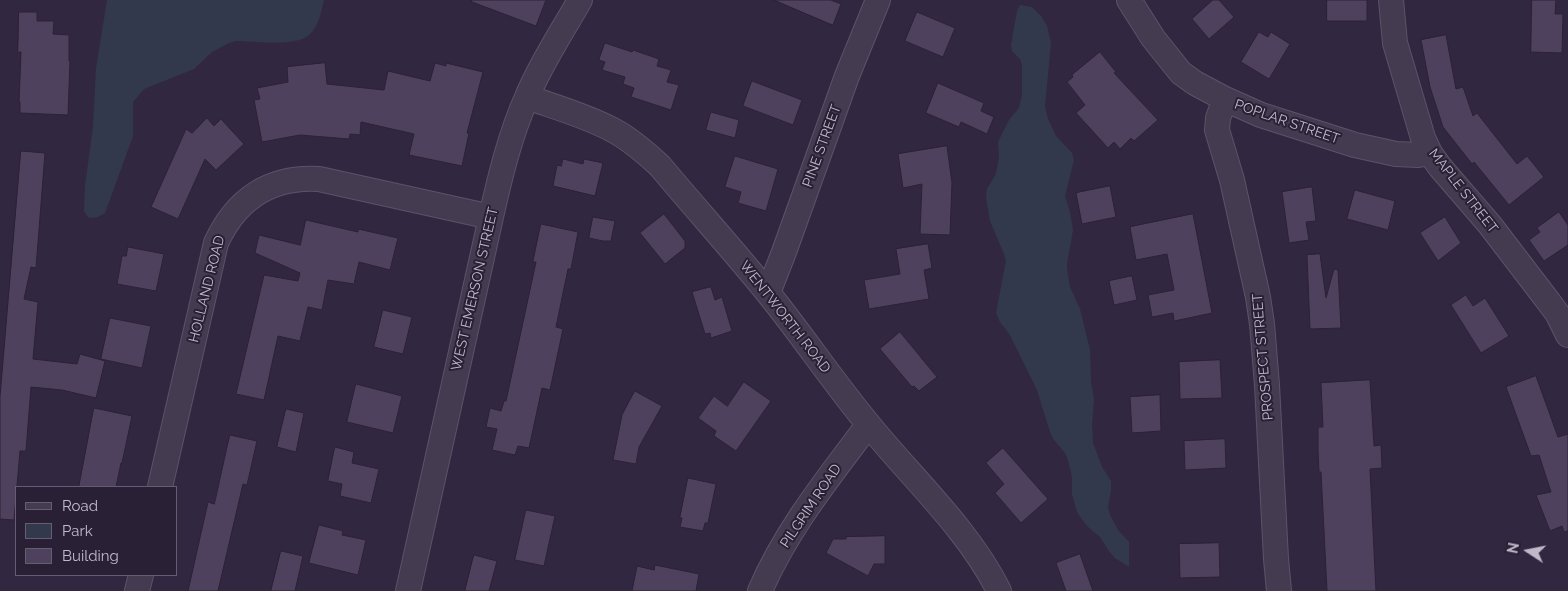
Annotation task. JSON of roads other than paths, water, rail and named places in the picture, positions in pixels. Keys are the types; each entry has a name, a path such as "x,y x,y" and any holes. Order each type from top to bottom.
{"street":[{"name":"WEST EMERSON STREET","path":"408,591 491,217 506,159 527,97 580,0"},
{"name":"PINE STREET","path":"768,293 847,76 878,0"},
{"name":"POPLAR STREET","path":"1129,0 1153,38 1181,73 1225,100 1268,117 1355,145 1396,154 1418,155 1430,153"},
{"name":"MAPLE STREET","path":"1392,0 1395,43 1423,138 1430,153 1490,225 1540,290 1557,313 1568,335"},
{"name":"WENTWORTH ROAD","path":"527,97 600,124 630,140 660,166 768,293 868,425 927,491 989,572 999,591"},
{"name":"PROSPECT STREET","path":"1225,100 1218,118 1217,130 1232,180 1258,297 1262,324 1276,559 1280,591"},
{"name":"HOLLAND ROAD","path":"160,486 216,243 230,217 251,196 283,181 318,178 491,217"},
{"name":"PILGRIM ROAD","path":"760,591 770,569 804,512 868,425"},
{"path":"137,591 141,576"}]}
